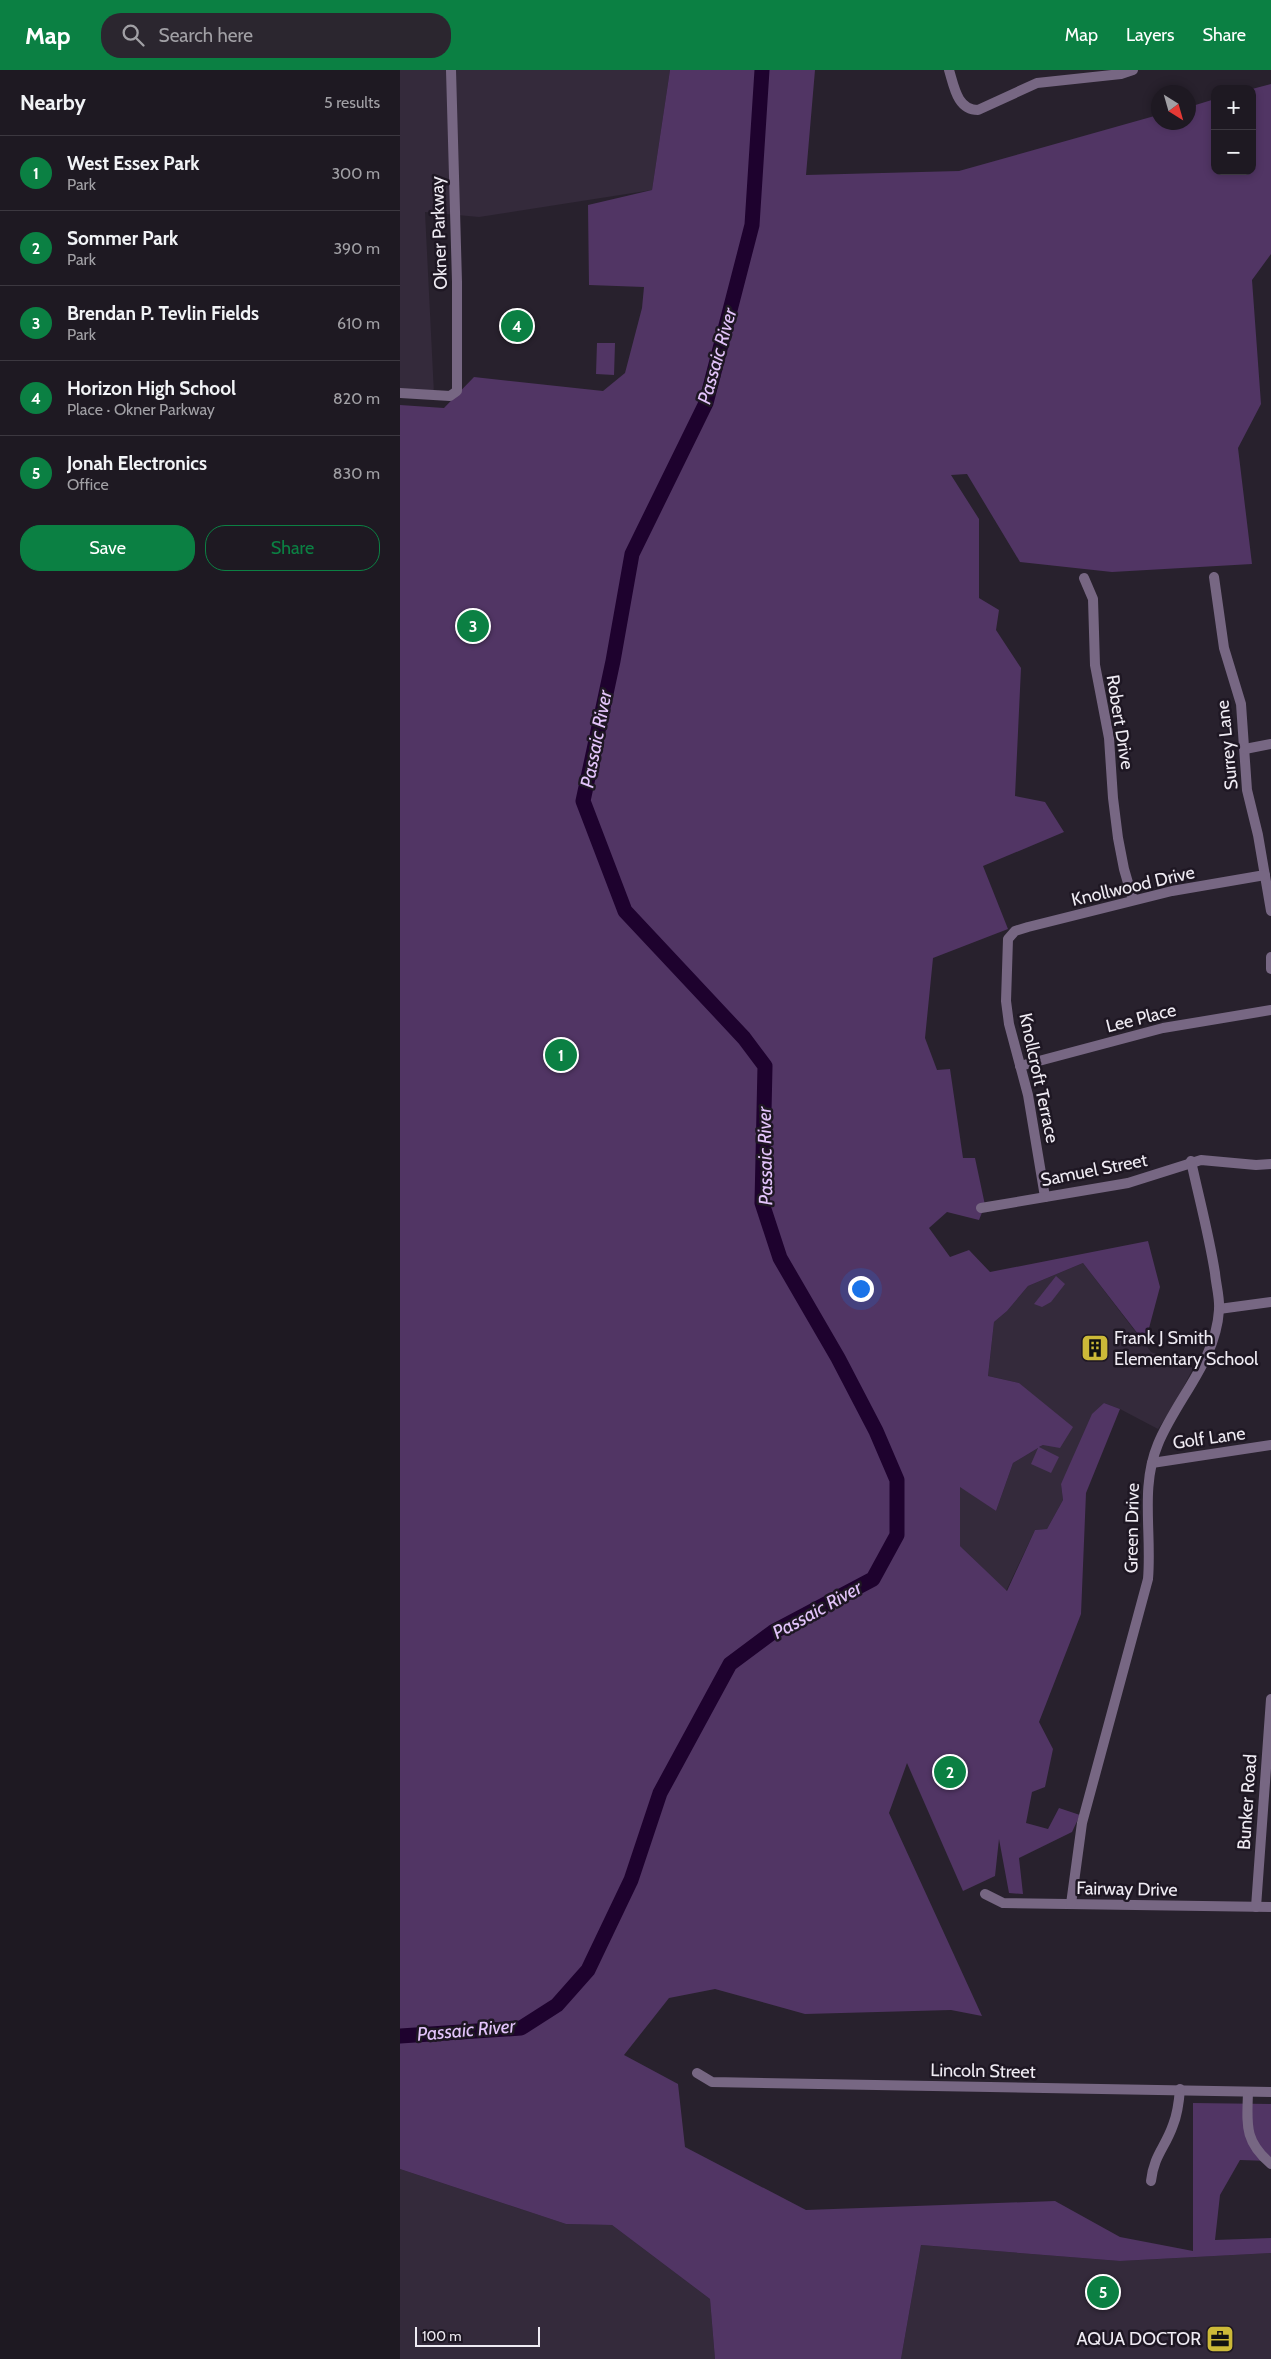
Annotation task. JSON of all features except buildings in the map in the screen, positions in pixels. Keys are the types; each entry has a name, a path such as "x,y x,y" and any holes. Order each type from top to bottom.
{"street":[{"name":"Okner Parkway","path":"400,393 454,394 457,391 457,301 451,70"},
{"path":"949,70 962,104 972,110 978,110 1037,83 1121,74 1133,70"},
{"name":"Surrey Lane","path":"1214,577 1224,648 1241,704 1246,790 1258,835 1271,911"},
{"name":"Robert Drive","path":"1084,578 1093,599 1095,665 1109,738 1118,838 1133,900"},
{"path":"1245,749 1271,744"},
{"name":"Knollwood Drive","path":"1010,936 1015,931 1028,927 1133,900 1172,891 1265,876"},
{"name":"Knollcroft Terrace","path":"1010,936 1008,940 1006,1001 1009,1024 1034,1123 1045,1197"},
{"path":"1271,957 1271,969"},
{"name":"Lee Place","path":"1020,1066 1162,1028 1271,1010"},
{"name":"Samuel Street","path":"981,1208 1128,1183 1156,1176 1191,1162 1209,1160 1256,1165 1271,1164"},
{"name":"Green Drive","path":"1071,1904 1082,1824 1148,1578 1150,1557 1147,1494 1152,1463 1158,1444 1172,1416 1206,1359 1213,1343 1219,1309 1212,1258 1191,1162"},
{"path":"1219,1309 1271,1302"},
{"name":"Golf Lane","path":"1152,1463 1271,1445"},
{"name":"Bunker Road","path":"1256,1907 1271,1699"},
{"name":"Fairway Drive","path":"985,1894 1003,1903 1271,1907"},
{"name":"Lincoln Street","path":"697,2073 712,2082 1271,2092"},
{"path":"1151,2181 1153,2164 1173,2127 1178,2112 1180,2090"},
{"path":"1248,2092 1247,2130 1251,2142 1260,2155 1271,2164"}],"shaded area":[{"path":"400,70 670,70 652,190 479,217 425,212 434,394 400,392"},
{"path":"670,70 815,70 806,175 959,171 1151,117 1151,130 1196,130 1196,105 1211,100 1211,175 1256,175 1256,88 1271,84 1271,254 1252,280 1261,404 1238,448 1252,564 1112,572 1020,562 967,474 951,475 979,519 979,598 999,610 996,630 1021,668 1015,796 1045,802 1064,832 983,866 1008,929 933,958 925,1038 937,1070 950,1069 963,1158 975,1158 985,1205 979,1220 947,1212 929,1228 950,1257 969,1250 990,1272 1148,1241 1160,1287 1145,1343 1083,1263 1028,1286 1007,1311 994,1322 988,1376 1019,1383 1073,1427 1060,1448 1043,1445 1039,1447 1059,1457 1051,1473 1031,1464 1038,1448 1013,1463 996,1511 960,1487 960,1546 1007,1591 1035,1530 1047,1529 1063,1500 1061,1484 1092,1414 1104,1403 1120,1409 1086,1493 1081,1614 1039,1722 1053,1749 1045,1787 1032,1792 1026,1823 1048,1829 1059,1808 1080,1815 1072,1832 1019,1858 1023,1894 1009,1893 999,1839 995,1876 963,1891 907,1763 889,1813 982,2016 951,2010 805,2014 715,1989 669,1998 624,2055 678,2084 685,2147 806,2210 1055,2201 1120,2237 1193,2251 1193,2103 1271,2104 1271,2161 1240,2160 1220,2195 1215,2240 1271,2238 1271,2253 1120,2261 921,2245 901,2359 715,2359 710,2299 612,2225 566,2224 400,2169 400,405 444,408 474,377 603,391 625,373 642,308 644,287 589,285 588,205 652,190"},
{"path":"597,343 615,343 614,375 596,374"},
{"path":"1083,1263 1151,1352 1193,1368 1176,1402 1158,1429 1120,1409 1104,1403 1061,1484 1063,1500 1047,1529 1035,1530 1006,1591 960,1546 960,1486 996,1511 1013,1463 1043,1445 1019,1383 988,1376 994,1322 1007,1311 1028,1286"},
{"path":"1056,1276 1065,1284 1051,1302 1042,1307 1034,1304"},
{"path":"400,2169 566,2224 612,2225 710,2299 715,2359 400,2359"},
{"path":"921,2245 1120,2261 1271,2253 1271,2359 901,2359"}],"waterway":[{"name":"Passaic River","path":"400,2036 521,2028 557,2005 588,1970 631,1880 660,1793 730,1664 773,1632 873,1579 897,1535 897,1480 876,1431 838,1358 780,1258 762,1203 765,1066 744,1038 625,911 583,801 613,661 632,554 706,403 752,225 762,70"}],"place":[{"name":"Horizon High School","path":"517,326"},
{"name":"Brendan P. Tevlin Fields","path":"473,626"},
{"name":"West Essex Park","path":"561,1055"},
{"name":"Frank J Smith Elementary School","path":"1095,1348"},
{"name":"Sommer Park","path":"950,1772"},
{"name":"Jonah Electronics","path":"1103,2292"},
{"name":"AQUA DOCTOR","path":"1220,2339"}]}
